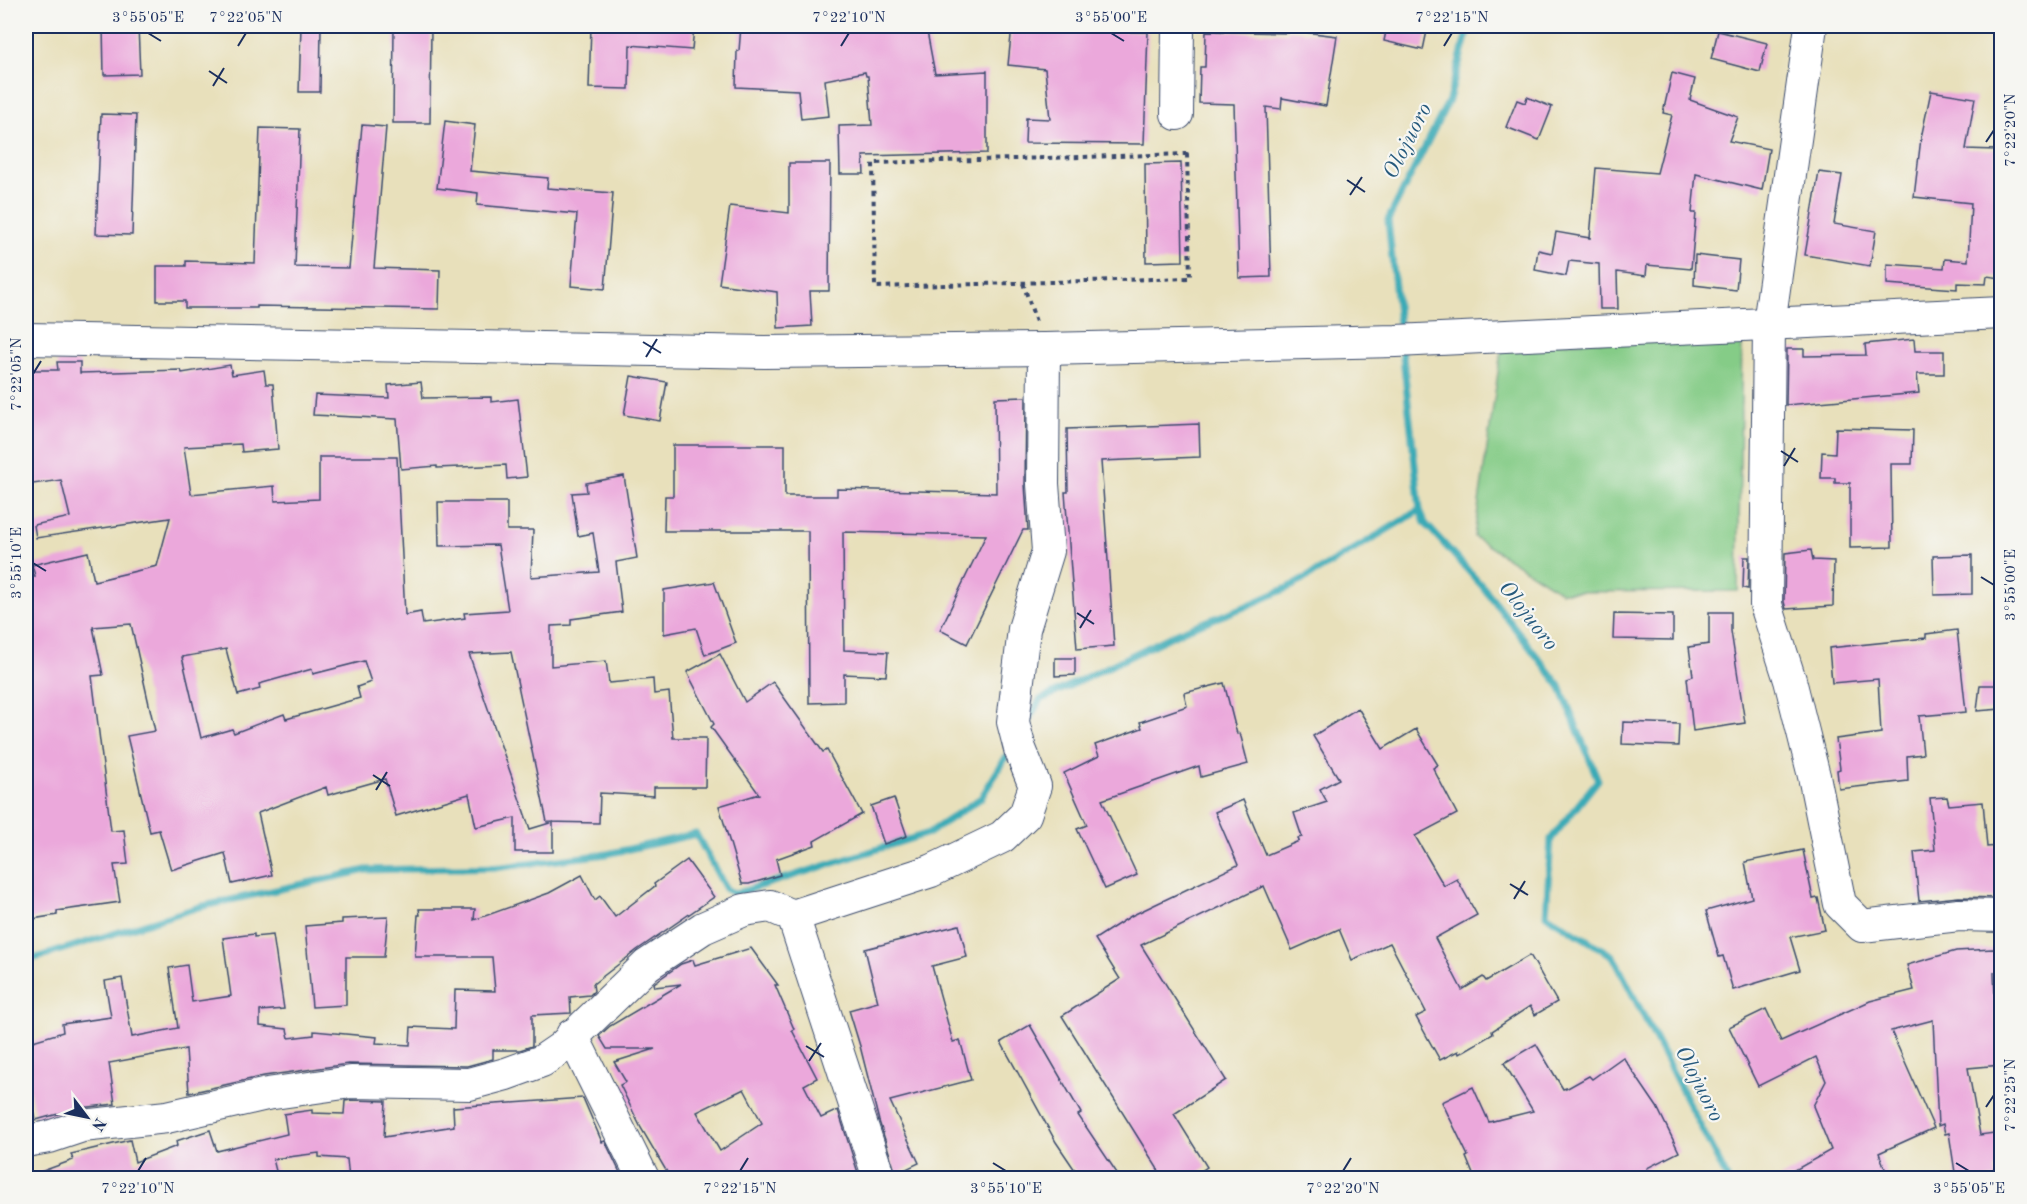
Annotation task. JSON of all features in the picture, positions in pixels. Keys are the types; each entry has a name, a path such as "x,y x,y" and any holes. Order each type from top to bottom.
{"street":[{"path":"1177,114 1179,26"},
{"path":"1811,26 1769,324 1766,605 1790,680 1814,776 1840,904 1862,926 1959,915 2001,916"},
{"path":"26,339 764,352 1044,349 1395,341 2001,314"},
{"path":"26,1142 82,1126 166,1117 267,1094 341,1083 469,1084 506,1074 542,1061 561,1048 647,965 703,928 744,910 770,906 793,916 931,871 1002,837 1025,815 1035,786 1016,736 1024,629 1048,551 1043,484 1044,349"},
{"path":"793,916 879,1179"},
{"path":"572,1035 643,1179"}],"path":[{"path":"1187,154 1190,278 1023,283 875,287 873,163 1187,154"},
{"path":"1023,283 1044,349"}],"green space":[{"path":"1742,335 1738,591 1561,592 1474,537 1502,345"}],"building":[{"path":"103,26 138,26 140,74 104,75"},
{"path":"301,26 321,26 320,92 299,92"},
{"path":"394,26 431,26 430,123 393,123"},
{"path":"591,26 694,26 692,50 630,45 629,89 589,88"},
{"path":"741,26 926,26 935,74 987,71 987,153 863,156 864,174 840,174 839,126 872,125 868,76 865,72 825,80 829,116 801,119 798,90 736,87 737,51 739,51"},
{"path":"1012,26 1102,26 1101,31 1148,32 1144,144 1025,143 1026,118 1050,119 1045,69 1008,65"},
{"path":"1387,26 1428,26 1423,50 1384,41"},
{"path":"1288,30 1337,36 1326,106 1282,98 1281,109 1266,107 1271,277 1239,278 1234,104 1199,103 1200,67 1205,67 1206,31 1288,33"},
{"path":"1718,31 1767,43 1760,72 1711,59"},
{"path":"1672,73 1695,79 1690,100 1738,117 1729,141 1769,149 1762,190 1696,174 1692,213 1696,213 1691,269 1647,265 1646,276 1617,272 1618,309 1600,309 1599,264 1569,261 1566,276 1535,270 1538,250 1552,253 1556,232 1590,238 1596,168 1657,173 1672,115 1663,113"},
{"path":"1931,91 1975,98 1966,149 1996,150 1994,197 2001,198 2001,278 1987,276 1986,284 1957,283 1957,289 1887,284 1887,264 1944,268 1945,259 1968,261 1971,203 1914,197 1921,138"},
{"path":"1527,97 1552,107 1539,140 1506,127 1517,100 1525,103"},
{"path":"101,114 136,115 132,235 96,234"},
{"path":"445,121 475,125 470,171 548,178 547,188 613,193 605,289 571,286 577,214 477,205 478,193 437,188"},
{"path":"362,125 386,127 374,268 440,270 439,309 257,306 257,308 185,308 185,301 157,301 157,266 186,266 186,261 255,263 260,128 300,129 295,267 349,268"},
{"path":"789,163 830,163 829,291 810,291 812,326 778,328 777,292 719,284 730,206 789,213"},
{"path":"1181,163 1183,261 1146,262 1145,164"},
{"path":"1819,172 1842,175 1834,224 1876,231 1870,266 1805,255"},
{"path":"1695,255 1739,260 1736,290 1694,285"},
{"path":"1914,339 1915,351 1944,351 1944,374 1917,374 1919,393 1786,405 1787,349 1804,349 1804,356 1866,355 1865,344"},
{"path":"57,362 80,362 80,373 181,370 182,373 230,365 232,375 264,370 266,384 273,384 278,449 242,452 241,444 184,447 191,494 274,486 275,501 319,499 319,457 397,457 405,615 421,612 423,624 465,618 464,613 508,610 498,545 439,546 438,502 507,502 507,530 533,530 531,577 599,572 593,533 578,536 572,493 587,492 586,483 624,476 637,558 616,562 622,612 571,619 571,625 551,626 551,666 606,661 609,683 653,679 654,694 669,692 673,738 706,738 705,787 654,787 654,796 600,793 599,823 553,822 553,852 515,852 515,818 476,827 469,794 396,816 385,779 328,795 326,787 258,813 272,875 232,884 225,853 171,870 159,830 150,832 127,736 155,731 131,624 93,627 103,675 92,676 111,831 124,830 128,864 114,865 120,902 57,911 57,915 26,920 26,577 35,576 32,565 88,552 94,581 157,566 170,518 36,538 34,525 70,517 61,480 26,485 26,370 58,370","holes":["226,649 238,695 260,689 259,684 312,669 313,674 364,661 371,682 357,687 360,698 286,719 284,714 234,733 232,729 201,738 182,657","511,652 547,822 553,822 530,829 469,654"]},
{"path":"631,376 667,382 660,421 624,415"},
{"path":"421,382 423,398 491,397 491,402 518,399 527,477 507,479 506,465 401,469 397,419 313,415 315,395 389,398 388,385"},
{"path":"1026,397 1025,484 1028,530 1023,530 967,644 940,630 986,535 843,532 844,650 888,652 886,676 844,674 844,702 809,703 808,531 664,531 665,496 673,496 673,445 785,445 785,496 837,496 837,489 996,493 995,398"},
{"path":"1199,424 1200,457 1101,461 1114,646 1077,649 1065,492 1068,492 1067,429"},
{"path":"1836,428 1913,430 1912,464 1891,464 1892,547 1850,548 1850,483 1835,483 1835,478 1821,478 1822,452 1835,453"},
{"path":"1811,550 1813,560 1834,561 1833,606 1786,609 1784,602 1785,553"},
{"path":"1972,555 1972,594 1934,595 1933,556"},
{"path":"1744,557 1749,557 1748,589 1743,588"},
{"path":"714,582 736,643 705,655 696,628 664,634 664,590"},
{"path":"1709,612 1731,612 1731,631 1745,723 1693,731 1687,678 1693,676 1689,647 1709,644"},
{"path":"1614,614 1673,615 1673,640 1613,639"},
{"path":"1957,630 1966,712 1919,716 1923,754 1907,756 1908,781 1839,789 1837,770 1840,769 1836,739 1881,733 1878,679 1832,683 1829,648 1926,638 1926,634"},
{"path":"720,654 745,702 773,682 823,752 827,750 862,814 814,841 815,845 776,859 780,875 749,884 742,884 719,806 759,794 711,727 714,724 687,672"},
{"path":"1055,658 1075,658 1075,675 1055,676"},
{"path":"1224,683 1237,734 1240,733 1248,764 1201,777 1199,766 1102,800 1137,875 1105,889 1077,829 1087,825 1064,773 1099,756 1095,745 1142,728 1140,722 1187,706 1184,693"},
{"path":"1980,685 2001,685 2001,709 1977,711"},
{"path":"1358,708 1383,749 1416,729 1438,765 1433,768 1457,814 1415,836 1444,886 1457,879 1477,915 1435,938 1462,990 1483,977 1486,981 1530,955 1557,1002 1535,1015 1530,1006 1492,1031 1493,1034 1459,1054 1458,1051 1440,1060 1416,1017 1426,1012 1390,943 1352,960 1339,929 1292,950 1264,886 1141,945 1226,1080 1174,1114 1207,1167 1189,1179 1164,1179 1062,1016 1120,979 1095,939 1131,916 1238,865 1215,812 1243,800 1266,855 1299,841 1298,838 1302,837 1294,813 1327,802 1320,789 1339,779 1313,736"},
{"path":"1623,722 1679,724 1678,746 1622,744"},
{"path":"1947,797 1949,805 1983,802 1987,847 1998,846 2001,898 1959,897 1919,901 1914,852 1935,850 1930,798"},
{"path":"894,798 907,836 884,844 871,806"},
{"path":"1803,850 1813,899 1818,898 1825,930 1790,937 1800,970 1733,990 1723,956 1719,957 1706,911 1752,898 1745,862"},
{"path":"687,860 714,897 637,950 593,984 594,991 590,995 570,997 571,1013 532,1015 532,1046 520,1050 493,1050 493,1059 467,1066 348,1064 264,1076 189,1093 186,1049 109,1063 115,1104 80,1108 36,1120 26,1075 26,1043 63,1032 62,1024 111,1017 105,981 122,978 132,1037 178,1028 169,968 187,965 192,1002 231,996 223,938 254,934 254,937 273,935 284,1009 260,1011 260,1026 287,1029 289,1038 314,1035 314,1031 377,1037 376,1043 410,1045 411,1027 454,1029 455,990 495,991 492,957 415,957 419,909 475,909 474,920 549,893 582,875 595,900 600,896 615,917"},
{"path":"388,917 384,957 346,957 346,1005 312,1007 305,926 342,923 342,919"},
{"path":"959,925 967,957 932,966 953,1042 960,1040 971,1080 890,1101 919,1163 896,1174 849,1010 878,1002 865,949"},
{"path":"751,948 778,985 775,985 794,1029 792,1030 817,1078 804,1085 821,1118 838,1110 860,1179 671,1179 641,1128 620,1085 626,1082 614,1062 655,1049 607,1049 599,1036 610,1026 681,984 655,987 654,983 681,964 693,960 695,965","holes":["744,1089 762,1123 720,1151 697,1112"]},
{"path":"2001,950 2001,972 1994,972 1996,1024 2001,1023 2001,1065 1968,1068 1980,1135 2001,1132 2001,1168 1994,1169 1996,1179 1956,1179 1949,1133 1945,1134 1943,1124 1938,1126 1933,1020 1891,1031 1934,1128 1879,1153 1889,1179 1779,1179 1831,1150 1813,1106 1826,1081 1816,1057 1758,1086 1729,1027 1766,1009 1781,1041 1870,1001 1914,990 1907,965 1956,951"},
{"path":"1030,1025 1081,1113 1078,1115 1121,1179 1081,1179 1056,1142 1001,1042"},
{"path":"1536,1044 1563,1089 1589,1076 1592,1079 1623,1057 1657,1107 1679,1152 1647,1168 1651,1179 1475,1179 1466,1157 1468,1156 1442,1102 1473,1087 1489,1122 1533,1111 1504,1063"},
{"path":"583,1098 602,1142 605,1141 623,1179 349,1179 347,1159 319,1157 319,1153 273,1159 278,1179 29,1179 29,1176 73,1160 71,1154 130,1140 135,1162 177,1146 176,1141 210,1130 217,1151 287,1134 284,1114 312,1110 312,1113 344,1114 345,1101 386,1101 384,1137 454,1126 453,1107"}],"waterway":[{"name":"Olojuoro","path":"1400,334 1388,220 1449,100 1469,26"},
{"name":"Olojuoro","path":"1402,348 1420,510 1425,523 1483,587 1560,686 1598,780 1551,839 1546,915 1613,956 1727,1178"},
{"path":"1026,724 1040,700 1184,630 1294,585 1420,510"},
{"path":"26,961 199,907 366,870 502,867 607,854 696,834 726,889 735,894 929,833 981,798 1011,749"}]}
